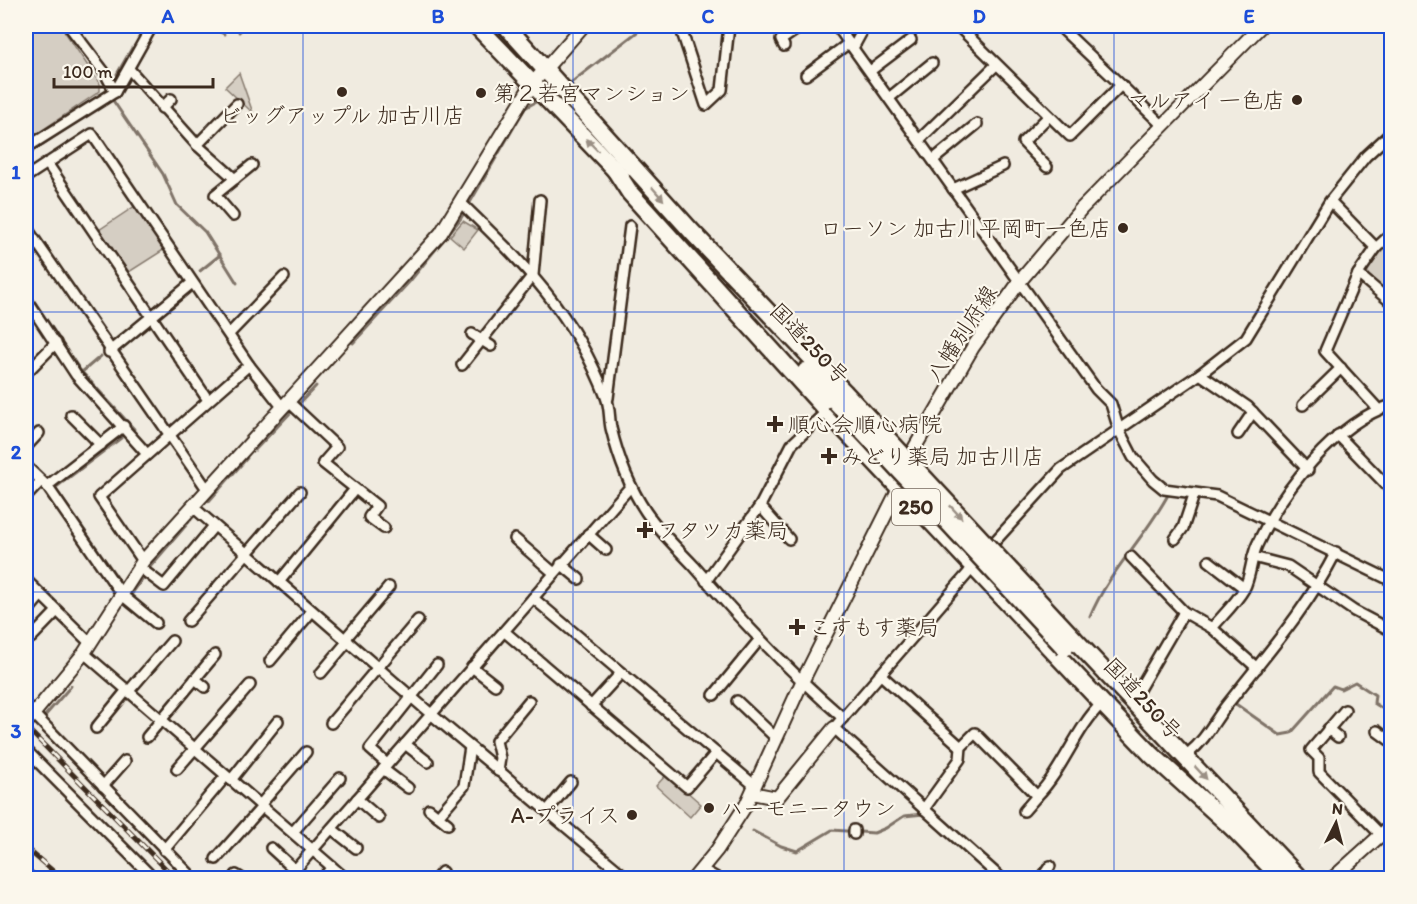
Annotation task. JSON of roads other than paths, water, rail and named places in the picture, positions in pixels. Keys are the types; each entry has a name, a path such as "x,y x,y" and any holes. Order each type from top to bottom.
{"highway":[{"name":"国道250号","path":"477,26 835,401 1299,879"},
{"name":"国道250号","path":"506,26 693,233 835,401"},
{"name":"250","path":"835,401 899,488 1152,755 1235,830"},
{"name":"国道250号","path":"1070,644 1281,879"}],"street":[{"path":"69,26 105,73 115,92"},
{"path":"26,148 115,92 152,26"},
{"path":"193,879 103,786 28,714 87,648 141,564 426,250 461,203 532,84 583,26"},
{"path":"680,26 706,105 723,90 729,26"},
{"path":"784,46 781,40 802,26"},
{"path":"837,26 1096,389 1112,404 1119,430 1133,457 1153,480 1164,489 1194,495 1217,496 1243,511 1269,519 1392,581"},
{"path":"806,75 851,45 865,26"},
{"path":"958,26 1070,136 1121,85"},
{"path":"1059,26 1163,126"},
{"name":"八幡別府線","path":"698,874 717,850 753,789 802,682 899,488 915,447 952,380 1020,281 1081,209 1261,26"},
{"path":"870,71 911,40"},
{"path":"889,98 932,63"},
{"path":"919,140 996,65"},
{"path":"129,69 197,145 234,179"},
{"path":"162,108 171,99"},
{"path":"197,145 237,104"},
{"path":"1047,167 1033,161 1023,141 1049,116"},
{"path":"933,160 977,124"},
{"path":"533,598 716,753 753,789 777,798 880,674 1061,469 1200,374 1246,338 1330,201 1366,156 1392,132"},
{"path":"26,177 92,134 249,365 286,405 337,447 316,472"},
{"path":"47,163 208,400"},
{"path":"233,216 215,195 252,165"},
{"path":"953,189 1003,166"},
{"path":"462,365 486,343 533,275 540,200"},
{"path":"1330,201 1376,248"},
{"path":"461,203 533,275 567,318 595,370 607,401 611,428 631,486 647,513 760,639 802,682 843,718"},
{"path":"607,401 630,226"},
{"path":"26,228 207,489"},
{"path":"1378,409 1325,351 1358,274 1376,248 1392,233"},
{"path":"1358,274 1392,303"},
{"path":"229,334 284,277"},
{"path":"110,352 192,283"},
{"path":"26,299 76,375 147,454"},
{"path":"472,334 486,343"},
{"path":"27,370 56,343"},
{"path":"214,526 164,586 141,564 99,497 249,365"},
{"path":"1303,405 1341,368"},
{"path":"1200,374 1253,412 1308,470"},
{"path":"706,581 760,506 792,444 835,401"},
{"path":"1212,628 1244,588 1253,557 1269,519 1308,470 1338,435 1378,409 1392,405"},
{"path":"1238,434 1253,412"},
{"path":"71,415 101,445"},
{"path":"26,498 124,426"},
{"path":"26,447 39,433"},
{"path":"1338,435 1392,491"},
{"path":"323,464 376,506 369,517 384,528"},
{"path":"26,466 44,484 122,596 156,623"},
{"path":"288,879 631,486"},
{"path":"279,582 356,489"},
{"path":"188,621 246,554 281,505 300,492"},
{"path":"1175,539 1187,530 1194,495"},
{"path":"192,506 431,714 627,879"},
{"path":"760,506 789,539"},
{"path":"588,534 606,550"},
{"path":"515,539 554,573"},
{"path":"1189,753 1204,740 1225,708 1318,587 1336,552"},
{"path":"1131,557 1184,612 1212,628 1257,668"},
{"path":"1253,557 1288,566 1353,611 1391,631"},
{"path":"1209,561 1244,588"},
{"path":"561,564 579,579"},
{"path":"26,580 57,611 87,648 128,691 345,879"},
{"path":"321,673 389,587"},
{"path":"26,613 41,595"},
{"path":"31,639 57,611"},
{"path":"270,661 281,656 312,611"},
{"path":"1138,692 1184,612"},
{"path":"331,723 334,712 418,620"},
{"path":"505,632 687,787 716,753"},
{"path":"714,695 760,639"},
{"path":"96,728 166,643"},
{"path":"147,737 215,655"},
{"path":"408,788 370,749 437,665"},
{"path":"472,667 495,685"},
{"path":"591,705 621,673"},
{"path":"880,674 961,747"},
{"path":"195,679 205,687"},
{"path":"177,769 235,709 250,685"},
{"path":"498,771 500,758 496,741 521,717 529,700"},
{"path":"737,701 776,738"},
{"path":"1024,811 1058,772 1082,729 1102,703"},
{"path":"1344,710 1311,750 1319,758 1319,772 1381,835"},
{"path":"164,849 278,721"},
{"path":"834,728 1001,879"},
{"path":"1328,729 1338,737"},
{"path":"1377,730 1392,742"},
{"path":"252,733 262,741"},
{"path":"924,809 960,759 961,747 975,733 1037,796"},
{"path":"405,744 428,762"},
{"path":"438,816 465,786 470,747"},
{"path":"26,750 153,879"},
{"path":"216,859 306,752"},
{"path":"103,786 125,761"},
{"path":"292,832 340,778"},
{"path":"547,812 571,782"},
{"path":"321,783 330,790"},
{"path":"1333,802 1340,795"},
{"path":"357,799 379,818"},
{"path":"429,809 448,824"},
{"path":"1333,879 1392,825"},
{"path":"333,829 356,848"},
{"path":"229,844 238,851"},
{"path":"271,848 296,870"},
{"path":"1042,879 1050,866"},
{"path":"323,879 332,867"},
{"path":"26,874 31,879"},
{"path":"698,874 717,879"}],"waterway":[{"path":"208,26 224,34"},
{"path":"239,32 245,26"},
{"path":"568,85 645,26"},
{"path":"140,34 144,27"},
{"path":"117,74 132,48"},
{"path":"112,99 163,174 177,205 205,232 237,283"},
{"path":"26,155 112,99"},
{"path":"353,343 410,281 461,218 525,108 541,99"},
{"path":"200,271 220,255"},
{"path":"26,289 80,370 134,429"},
{"path":"82,372 101,356"},
{"path":"255,450 316,386"},
{"path":"119,580 55,488 121,438"},
{"path":"209,501 247,458"},
{"path":"1090,617 1107,585 1169,493"},
{"path":"150,567 194,516"},
{"path":"129,598 145,575"},
{"path":"1233,702 1280,735 1291,733 1333,686 1341,689 1355,682 1375,695 1374,703 1392,715"},
{"path":"44,717 71,686"},
{"path":"753,831 781,846 797,851 832,830 874,833 904,816 924,814"},
{"path":"989,874 995,878"}],"railway":[{"path":"26,727 175,878"},
{"path":"26,848 61,878"}],"place":[{"name":"ビッグアップル 加古川店","path":"342,92"},
{"name":"第２若宮マンション","path":"481,93"},
{"name":"マルアイ 一色店","path":"1297,100"},
{"name":"ローソン 加古川平岡町一色店","path":"1123,228"},
{"name":"順心会順心病院","path":"775,424"},
{"name":"みどり薬局 加古川店","path":"829,456"},
{"name":"フタツカ薬局","path":"645,530"},
{"name":"こすもす薬局","path":"797,627"},
{"name":"ハーモニータウン","path":"709,808"},
{"name":"A-プライス","path":"632,815"}]}
